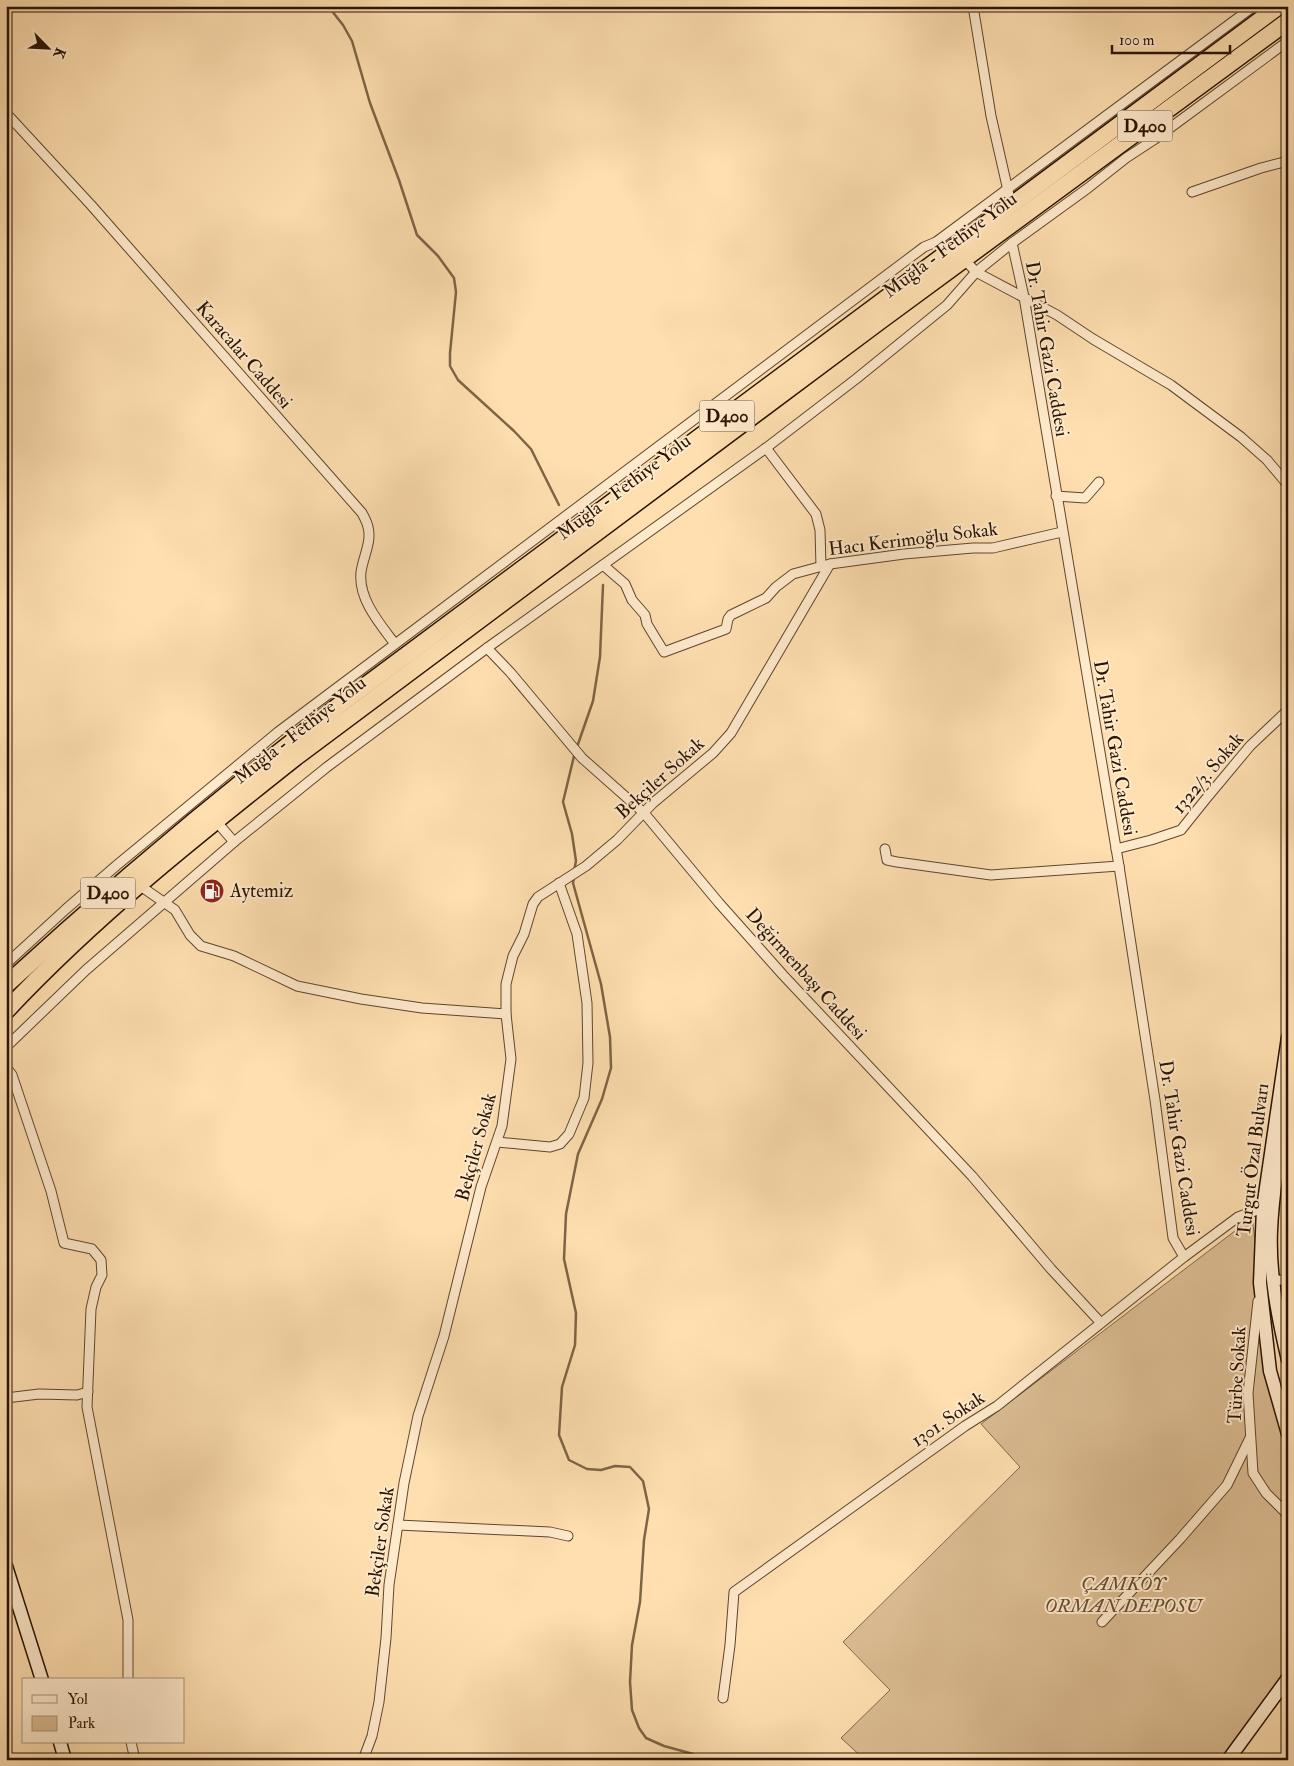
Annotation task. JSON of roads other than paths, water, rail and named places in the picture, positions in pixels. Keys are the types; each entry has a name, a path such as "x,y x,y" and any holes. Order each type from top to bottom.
{"highway":[{"name":"Muğla - Fethiye Yolu","path":"6,985 128,876 279,752 530,553 1009,197 1280,6"},
{"name":"Muğla - Fethiye Yolu","path":"6,1011 87,930 216,820 406,675 1288,21"}],"main road":[{"name":"Turgut Özal Bulvarı","path":"1288,1037 1263,1208 1260,1283 1270,1371 1288,1434"},
{"path":"1288,1101 1277,1173 1271,1231 1274,1281 1288,1360"},
{"path":"6,1566 41,1678"},
{"path":"1228,1760 1288,1678"},
{"path":"61,1744 65,1760"}],"street":[{"path":"974,6 990,116 1009,197 1254,6"},
{"path":"6,1048 86,970 234,842 327,767 487,648 766,448 947,305 976,272 1012,243 1288,41"},
{"name":"Karacalar Caddesi","path":"6,113 91,204 362,513 369,527 369,541 361,572 366,601 383,629 395,644"},
{"path":"1192,192 1261,168 1288,161"},
{"name":"Dr. Tahir Gazi Caddesi","path":"1012,243 1024,297 1119,866 1173,1238 1184,1257"},
{"path":"965,260 976,272 1057,315 1093,339 1171,384 1241,437 1267,460 1288,484"},
{"path":"766,448 816,514 826,566"},
{"path":"1056,496 1084,498 1099,482"},
{"name":"Hacı Kerimoğlu Sokak","path":"603,565 625,584 632,600 645,614 647,624 664,652 726,629 731,615 766,598 776,587 793,574 826,566 904,554 993,548 1062,532"},
{"path":"6,964 117,865 274,735 395,644 530,553"},
{"name":"Bekçiler Sokak","path":"363,1760 372,1736 379,1702 386,1638 389,1585 404,1483 418,1416 444,1336 481,1187 502,1126 511,1058 506,1014 506,984 513,956 524,934 533,904 538,897 586,866 617,840 653,803 713,753 732,733 826,566"},
{"name":"Değirmenbaşı Caddesi","path":"487,648 510,672 582,758 644,814 790,983 966,1169 1051,1269 1101,1323"},
{"path":"326,696 342,703"},
{"name":"1322/3. Sokak","path":"1116,849 1181,830 1250,746 1288,710"},
{"path":"274,735 279,752"},
{"path":"216,820 234,842"},
{"path":"886,849 887,860 991,875 1119,866"},
{"path":"497,1142 550,1148 560,1144 570,1134 584,1098 588,1063 587,1002 577,934 559,883"},
{"path":"139,885 175,910 190,935 200,946 234,956 297,986 422,1008 506,1014"},
{"path":"6,1067 12,1075 51,1191 64,1243 92,1249 101,1260 102,1275 96,1287 91,1309 87,1407 128,1620 128,1678"},
{"name":"1301. Sokak","path":"723,1698 734,1592 965,1426 997,1406 1184,1257 1238,1217 1263,1208"},
{"path":"1274,1281 1288,1279"},
{"name":"Türbe Sokak","path":"1260,1283 1248,1393 1252,1473 1266,1493 1288,1515"},
{"path":"6,1398 39,1394 77,1395 88,1392"},
{"path":"1102,1622 1180,1539 1227,1485 1250,1438"},
{"path":"398,1525 550,1532 568,1536"},
{"path":"131,1744 135,1760"}],"waterway":[{"path":"328,6 343,25 352,41 370,103 417,235 438,256 454,278 456,292 450,366 458,380 531,449 559,505"},
{"path":"577,747 593,701 600,657 603,585"},
{"path":"574,871 576,861 572,834 563,802 575,752"},
{"path":"574,877 573,883 601,984 610,1037 611,1068 602,1099 578,1154 566,1214 564,1259 576,1313 575,1345 562,1387 559,1435 569,1460 587,1469 601,1470 615,1466 630,1467 643,1481 649,1509 644,1540 640,1602 632,1645 630,1682 632,1710 639,1728 646,1738 664,1746 693,1754 702,1760"}],"place":[{"name":"Aytemiz","path":"212,891"}],"park label":[{"name":"ÇAMKÖY ORMAN DEPOSU","path":"1123,1595"}]}
